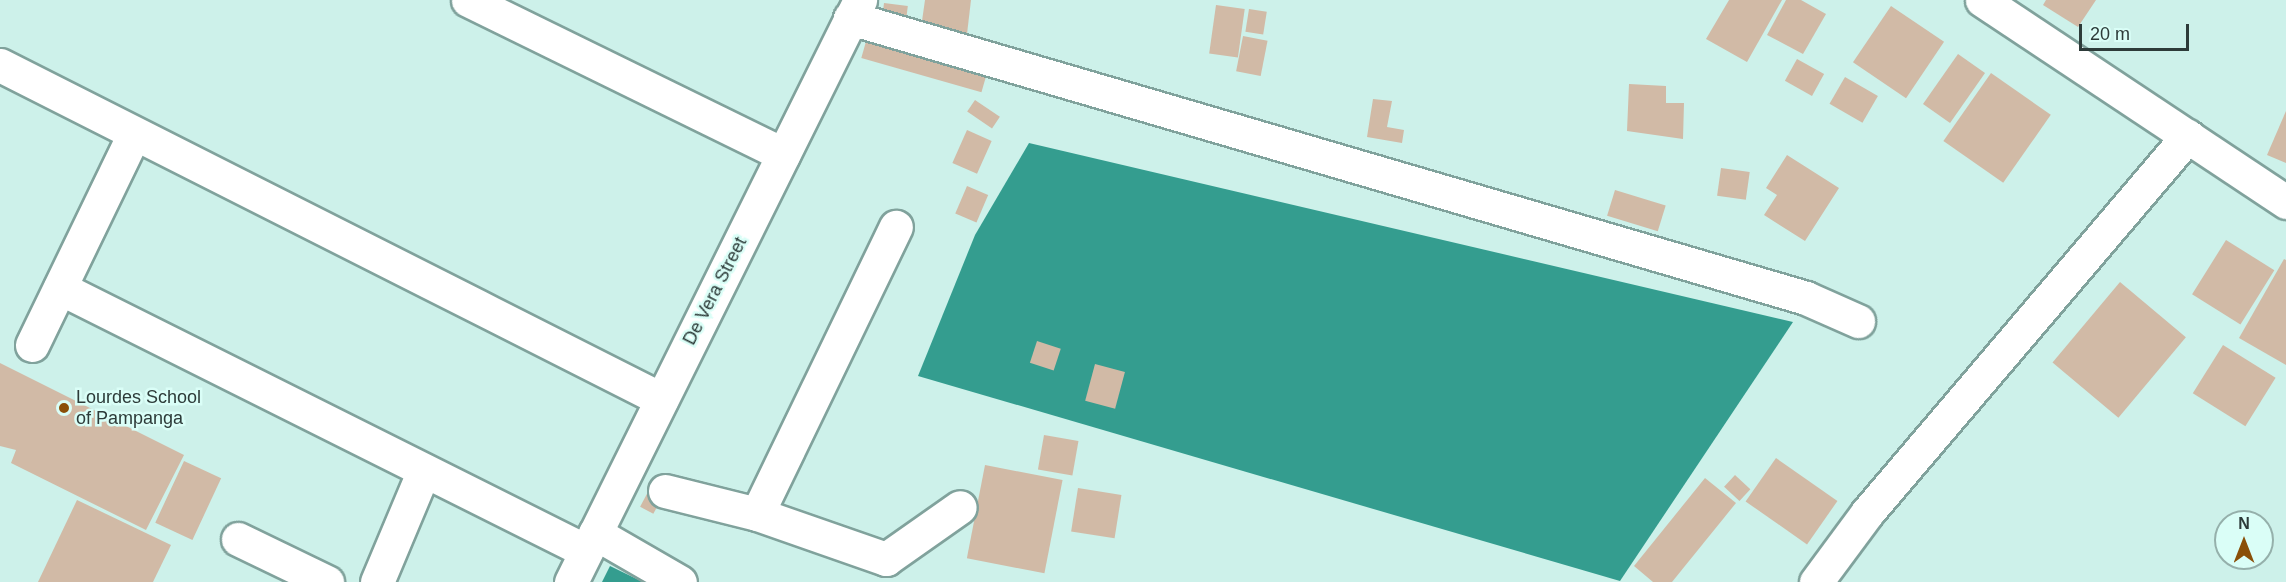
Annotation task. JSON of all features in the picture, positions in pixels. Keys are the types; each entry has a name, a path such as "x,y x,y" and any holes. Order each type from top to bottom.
{"street":[{"path":"468,0 783,154"},
{"path":"1982,0 2017,9 2188,136 2286,202"},
{"path":"855,9 1806,298 1857,321"},
{"name":"De Vera Street","path":"571,582 591,542 648,482 661,399 855,9"},
{"path":"0,65 661,399"},
{"path":"32,345 134,134"},
{"path":"1816,582 1868,513 2188,136"},
{"path":"757,514 896,227"},
{"path":"60,288 424,470 680,582"},
{"path":"377,582 424,470"},
{"path":"648,482 757,514 893,571 960,507"},
{"path":"238,539 327,582"}],"shaded area":[{"path":"1029,143 1793,322 1620,581 918,376 975,235"},
{"path":"610,566 643,582 602,582"}],"building":[{"path":"925,0 971,0 967,34 921,28"},
{"path":"1729,0 1782,0 1747,62 1706,39"},
{"path":"1786,0 1801,0 1826,14 1803,54 1767,35"},
{"path":"2046,0 2096,0 2078,27 2043,5"},
{"path":"884,3 908,6 905,27 881,24"},
{"path":"1216,5 1245,9 1238,58 1209,54"},
{"path":"1891,6 1944,42 1906,98 1853,62"},
{"path":"1249,9 1267,12 1263,35 1245,32"},
{"path":"869,31 989,65 981,92 861,58"},
{"path":"1243,36 1268,41 1261,76 1236,71"},
{"path":"1958,54 1985,73 1950,123 1923,104"},
{"path":"1797,59 1824,74 1812,96 1785,81"},
{"path":"1991,73 2051,115 2003,183 1943,141"},
{"path":"1845,77 1878,96 1862,123 1830,104"},
{"path":"1629,84 1666,86 1666,103 1684,103 1683,139 1627,131"},
{"path":"1373,99 1392,101 1387,127 1404,130 1402,143 1367,137"},
{"path":"975,100 1000,117 992,128 967,112"},
{"path":"2286,111 2286,163 2267,155"},
{"path":"967,130 992,141 977,174 952,163"},
{"path":"1787,155 1839,188 1805,241 1764,215 1777,195 1766,188"},
{"path":"1721,168 1750,172 1746,200 1717,196"},
{"path":"967,186 988,195 976,223 955,214"},
{"path":"1615,190 1666,205 1658,231 1607,216"},
{"path":"2226,240 2274,270 2240,324 2192,294"},
{"path":"2284,259 2286,260 2286,365 2239,338"},
{"path":"2120,282 2186,337 2118,418 2053,362"},
{"path":"1037,341 1061,349 1054,371 1030,363"},
{"path":"2223,345 2276,378 2245,426 2193,393"},
{"path":"0,363 184,455 146,530 11,463 16,450 0,446"},
{"path":"1095,364 1125,372 1115,409 1085,401"},
{"path":"1044,435 1078,441 1072,476 1038,469"},
{"path":"1776,458 1837,501 1807,544 1746,501"},
{"path":"184,461 221,478 192,540 155,523"},
{"path":"985,465 1063,480 1044,573 967,558"},
{"path":"657,475 670,482 653,514 640,507"},
{"path":"1735,475 1750,489 1739,501 1724,487"},
{"path":"1705,478 1736,503 1672,582 1653,582 1634,566"},
{"path":"1078,488 1121,495 1115,538 1071,531"},
{"path":"77,500 171,545 153,582 38,582"}],"place":[{"name":"Lourdes School of Pampanga","path":"64,408"}]}
